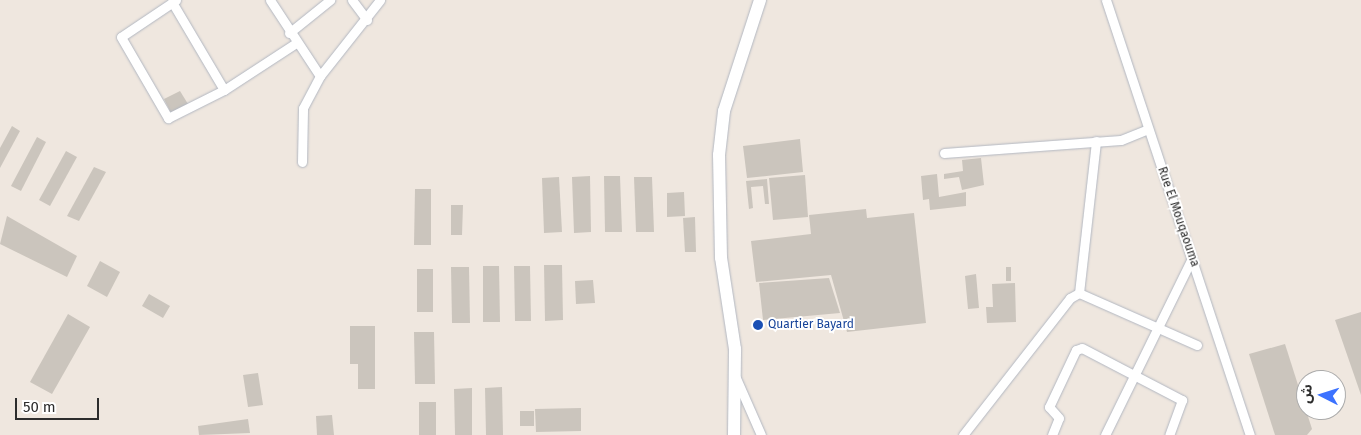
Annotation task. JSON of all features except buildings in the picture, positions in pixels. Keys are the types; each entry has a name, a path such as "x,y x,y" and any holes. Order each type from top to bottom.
{"main road":[{"path":"734,435 736,378 721,258 719,155 724,111 760,0"}],"street":[{"path":"270,0 296,43 320,76"},
{"path":"289,32 330,0"},
{"path":"352,0 367,20"},
{"path":"302,162 300,117 320,76 367,20 380,0"},
{"name":"Rue El Mouqaouma","path":"1106,0 1250,435"},
{"path":"224,90 174,1 121,37 166,117 176,118 224,90 296,43"},
{"path":"944,154 1096,140 1121,140 1148,129"},
{"path":"1080,294 1096,140"},
{"path":"1105,435 1192,258"},
{"path":"963,435 1070,298 1080,294 1197,345"},
{"path":"1052,435 1060,418 1049,407 1076,350 1086,350 1182,400 1169,435"},
{"path":"736,378 762,435"}],"place":[{"name":"Quartier Bayard","path":"758,325"}]}
